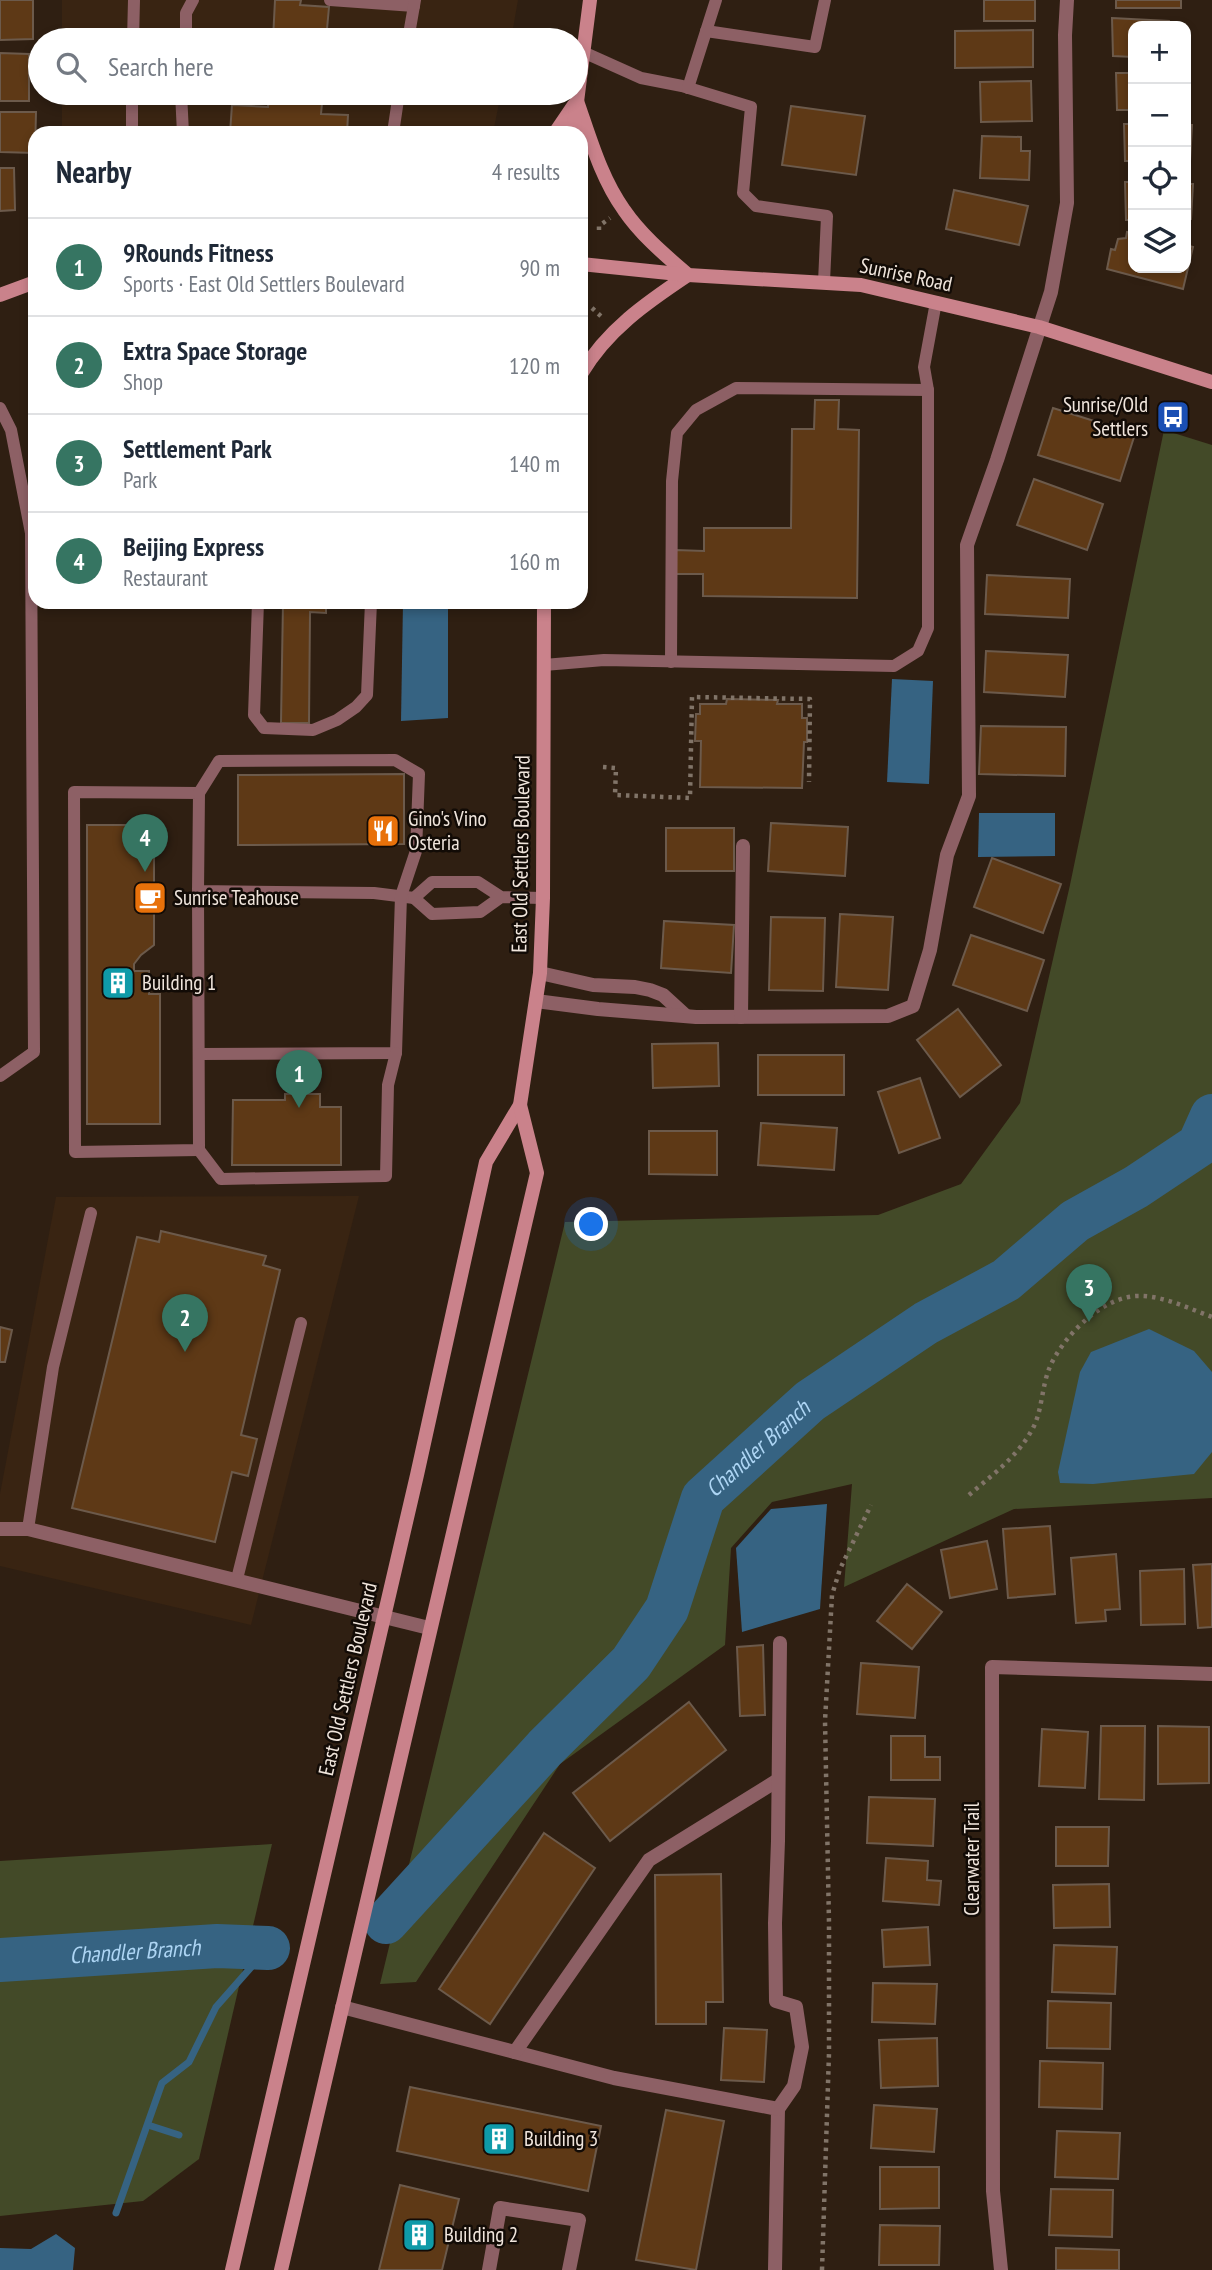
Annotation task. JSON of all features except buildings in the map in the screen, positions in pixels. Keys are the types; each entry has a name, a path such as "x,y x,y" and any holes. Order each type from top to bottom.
{"main road":[{"path":"586,28 590,0"},
{"path":"560,126 574,105"},
{"path":"574,126 576,105"},
{"path":"578,105 586,126"},
{"path":"588,131 603,172 622,208 635,226 688,275 627,318 588,363"},
{"name":"Sunrise Road","path":"588,265 688,275 861,285 1039,327 1212,382"},
{"path":"0,295 28,285"},
{"name":"East Old Settlers Boulevard","path":"232,2270 486,1162 520,1105 540,973 543,898 544,609"},
{"name":"East Old Settlers Boulevard","path":"281,2270 537,1173 520,1105"}],"street":[{"path":"536,1001 598,1009 741,1017 888,1016 913,1006 930,950 947,855 968,796 967,545 1051,292 1067,203 1067,0"},
{"path":"741,1017 743,846"},
{"path":"540,973 593,985 635,986 650,990 663,995 691,1016"},
{"path":"0,1529 28,1529 429,1628"},
{"path":"775,2270 778,2109 794,2086 802,2047 796,2007 776,2001 780,1643"},
{"name":"Clearwater Trail","path":"1001,2270 993,2191 992,1667 1212,1674"},
{"path":"515,2052 649,1860 778,1780"},
{"path":"342,2007 614,2078 778,2109"},
{"path":"489,2270 500,2208 579,2220 569,2270"}],"lane":[{"path":"133,28 134,0"},
{"path":"187,28 186,13 193,0"},
{"path":"330,0 414,3 410,28"},
{"path":"688,88 716,0"},
{"path":"706,31 814,47 825,0"},
{"path":"588,54 641,78 688,88 751,107 743,194 756,206 827,216 824,282"},
{"path":"131,126 132,105"},
{"path":"182,105 183,126"},
{"path":"394,126 398,105"},
{"path":"544,664 604,660 894,666 918,651 928,628 928,390 924,367 936,302"},
{"path":"671,662 672,481 677,433 696,410 736,388 928,390"},
{"path":"0,408 11,430 28,518"},
{"path":"0,1076 34,1052 31,609"},
{"path":"258,609 254,715 264,728 313,730 337,720 356,707 367,695 371,609"},
{"path":"395,760 419,774 416,851 408,897 396,1053 388,1085 386,1176 221,1179 199,1150 198,891 199,793 219,761 395,760"},
{"path":"199,793 74,792 75,1152 199,1150"},
{"path":"408,897 432,882 478,882 501,897 543,898"},
{"path":"198,891 374,892 408,897 432,914 480,912 501,897"},
{"path":"199,1054 396,1053"},
{"path":"28,1529 53,1367 91,1213"},
{"path":"237,1579 301,1323"}],"path":[{"path":"593,308 607,322"},
{"path":"603,767 616,768 615,795 690,799 692,697 810,699 809,782"},
{"path":"969,1495 1008,1462 1025,1442 1036,1423 1049,1368 1061,1346 1078,1327 1105,1306 1121,1299 1141,1296 1172,1302 1212,1317"},
{"path":"822,2270 829,1975 825,1721 832,1595 840,1569 871,1504"}],"shaded area":[{"path":"62,0 518,0 513,28 62,28"},
{"path":"62,105 499,105 494,126 62,126"},
{"path":"359,1196 251,1625 0,1566 0,1494 56,1197"}],"green space":[{"path":"1164,430 1212,445 1212,1498 1014,1509 844,1587 852,1484 772,1502 731,1548 725,1645 560,1764 416,1982 380,1984 565,1222 878,1215 961,1184 1020,1103 1070,885"},
{"path":"272,1844 199,2159 143,2201 0,2216 0,1861"}],"water":[{"path":"403,609 448,609 448,718 401,721"},
{"path":"892,679 933,681 929,784 887,782"},
{"path":"979,813 1055,813 1055,856 978,857"},
{"path":"1149,1329 1194,1351 1212,1372 1212,1452 1194,1474 1093,1484 1060,1483 1058,1472 1080,1372 1091,1352"},
{"path":"827,1504 820,1609 742,1632 736,1548 771,1509"},
{"path":"56,2234 75,2248 73,2270 0,2270 0,2248 31,2249"}],"waterway":[{"name":"Chandler Branch","path":"386,1922 545,1748 631,1663 667,1609 703,1498 810,1401 926,1323 1006,1280 1075,1221 1136,1187 1199,1145 1212,1116"},
{"name":"Chandler Branch","path":"0,1960 217,1946 268,1948"},
{"path":"116,2213 162,2083 189,2062 216,2007 268,1948"},
{"path":"148,2125 179,2135"}],"place":[{"name":"Sunrise/Old Settlers","path":"1173,417"},
{"name":"Gino's Vino Osteria","path":"383,831"},
{"name":"Beijing Express","path":"145,872"},
{"name":"Sunrise Teahouse","path":"150,898"},
{"name":"Building 1","path":"118,983"},
{"name":"9Rounds Fitness","path":"299,1108"},
{"name":"Settlement Park","path":"1089,1322"},
{"name":"Extra Space Storage","path":"185,1352"},
{"name":"Building 3","path":"499,2139"},
{"name":"Building 2","path":"419,2235"}]}
